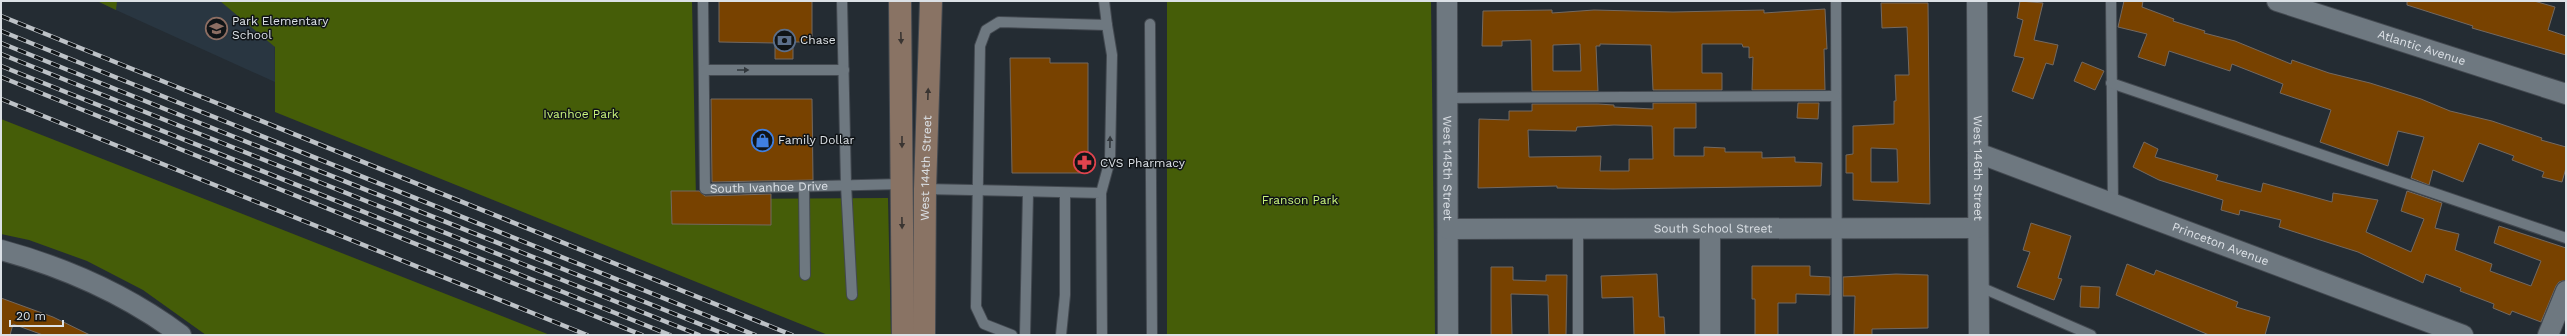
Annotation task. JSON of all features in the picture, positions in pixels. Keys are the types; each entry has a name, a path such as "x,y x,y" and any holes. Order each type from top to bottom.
{"street":[{"name":"West 144th Street","path":"900,1 903,335"},
{"name":"West 144th Street","path":"924,335 925,189 932,1"},
{"name":"West 145th Street","path":"1447,1 1448,335"},
{"name":"West 146th Street","path":"1977,1 1979,335"},
{"name":"Atlantic Avenue","path":"2277,1 2566,94"},
{"name":"Princeton Avenue","path":"1978,153 2463,335"},
{"name":"South Ivanhoe Drive","path":"901,184 925,189"},
{"name":"South School Street","path":"1448,229 1978,228"},
{"path":"1710,229 1710,335"},
{"path":"1,250 41,260 112,290 146,310 181,335"},
{"path":"2548,335 2566,291"}],"lane":[{"name":"South Ivanhoe Drive","path":"703,1 705,189 901,184"},
{"path":"842,1 846,186 852,295"},
{"path":"1102,335 1100,193 1110,160 1112,55 1104,1"},
{"path":"1836,1 1837,335"},
{"path":"2111,1 2113,204"},
{"path":"1012,335 984,324 976,306 980,46 986,30 999,22 1107,25"},
{"path":"1150,24 1152,335"},
{"path":"704,70 844,70"},
{"path":"2111,83 2566,238"},
{"path":"1447,98 1836,96"},
{"path":"804,187 805,275"},
{"path":"925,189 978,192 1100,193"},
{"path":"1025,335 1028,193"},
{"path":"1061,335 1065,295 1065,193"},
{"path":"1578,229 1578,335"},
{"path":"1978,286 2091,335"}],"shaded area":[{"name":"Park Elementary School","path":"97,1 274,1 275,82 116,10"}],"green space":[{"path":"97,1 117,1 116,10"},
{"name":"Ivanhoe Park","path":"220,1 692,1 696,199 888,198 891,335 828,335 275,112 275,47"},
{"name":"Franson Park","path":"1167,1 1431,1 1435,335 1167,335"},
{"path":"1,119 550,335 206,335 143,290 87,261 29,240 1,234"}],"building":[{"path":"719,1 812,1 812,42 793,42 793,59 775,59 775,43 719,42"},
{"path":"2020,1 2043,3 2034,40 2058,45 2053,65 2046,63 2033,99 2012,91 2024,58 2014,56 2023,20 2017,18"},
{"path":"2124,1 2143,1 2142,7 2174,19 2173,21 2205,31 2204,33 2235,41 2291,64 2292,60 2329,73 2370,83 2421,99 2450,111 2492,121 2542,138 2541,140 2566,147 2566,168 2562,182 2542,177 2544,172 2512,160 2514,156 2479,143 2463,182 2433,170 2429,185 2411,178 2424,137 2398,131 2388,166 2320,142 2331,110 2280,93 2283,84 2232,64 2230,71 2169,51 2165,66 2138,57 2147,34 2118,27"},
{"path":"2407,1 2534,1 2555,7 2548,30 2566,36 2566,55 2472,28 2473,26 2407,5"},
{"path":"1881,3 1928,3 1930,204 1853,200 1853,173 1846,173 1846,155 1853,154 1853,126 1894,124 1894,101 1896,101 1895,75 1909,75 1907,27 1882,28","holes":["1871,148 1897,149 1898,182 1871,182"]},
{"path":"1825,9 1827,49 1824,49 1825,90 1752,90 1753,57 1749,58 1749,47 1743,47 1742,44 1702,44 1702,73 1722,73 1722,90 1653,90 1651,45 1600,44 1600,46 1596,46 1598,91 1532,91 1531,40 1502,41 1502,46 1482,46 1483,11 1552,10 1552,13 1594,10 1673,12 1764,10 1764,13","holes":["1580,44 1581,71 1553,71 1553,45"]},
{"name":"CVS Pharmacy","path":"1010,58 1050,58 1050,63 1088,63 1088,159 1090,159 1088,173 1012,173"},
{"path":"2082,62 2104,71 2095,90 2074,81"},
{"name":"Family Dollar","path":"711,99 812,99 813,180 712,182"},
{"path":"1653,103 1696,103 1696,128 1674,128 1674,156 1704,156 1704,147 1725,148 1725,152 1762,152 1762,158 1795,157 1795,162 1822,163 1821,186 1613,189 1557,188 1557,186 1478,188 1479,119 1509,120 1509,111 1532,111 1532,104 1598,104 1614,105 1614,107 1653,109","holes":["1614,125 1652,126 1653,159 1629,159 1629,171 1600,171 1601,156 1529,157 1528,130 1576,131 1577,127"]},
{"path":"1798,103 1819,103 1818,119 1797,118"},
{"path":"2144,142 2158,149 2155,157 2218,175 2216,180 2261,192 2263,183 2332,202 2333,193 2378,200 2366,232 2411,252 2424,219 2401,211 2407,191 2442,203 2435,228 2459,234 2455,250 2492,264 2490,271 2531,286 2541,261 2494,243 2499,226 2566,248 2566,280 2559,282 2556,286 2541,322 2512,311 2510,315 2493,308 2494,304 2460,291 2461,288 2426,274 2423,283 2358,252 2279,227 2281,220 2240,210 2239,215 2221,210 2223,200 2159,180 2133,167"},
{"path":"671,191 699,191 705,196 771,194 771,225 672,224"},
{"path":"2031,223 2071,236 2058,278 2062,279 2054,300 2017,287 2030,252 2023,250"},
{"path":"2127,264 2154,275 2156,270 2238,302 2236,307 2270,317 2265,335 2209,335 2116,295"},
{"path":"1752,266 1810,266 1810,276 1830,277 1830,295 1796,294 1796,303 1778,303 1778,335 1755,335 1755,299 1752,299"},
{"path":"1491,267 1513,267 1513,280 1546,281 1546,275 1567,275 1566,335 1549,335 1548,295 1511,294 1512,335 1491,335"},
{"path":"1657,274 1659,317 1664,317 1665,335 1634,335 1633,297 1602,298 1601,276"},
{"path":"1896,274 1928,275 1928,328 1872,329 1872,335 1854,335 1855,296 1843,296 1843,277"},
{"path":"2081,286 2100,287 2099,308 2080,307"},
{"path":"1,298 53,317 90,335 43,335 13,324 10,335 1,335"}],"railway":[{"path":"1,16 792,335"},
{"path":"1,31 755,335"},
{"path":"1,43 727,335"},
{"path":"1,54 699,335"},
{"path":"1,66 670,335"},
{"path":"1,77 642,335"},
{"path":"1,99 587,335"}],"place":[{"name":"Park Elementary School","path":"216,28"},
{"name":"Chase","path":"785,40"},
{"name":"Family Dollar","path":"762,140"},
{"name":"CVS Pharmacy","path":"1084,163"}]}
